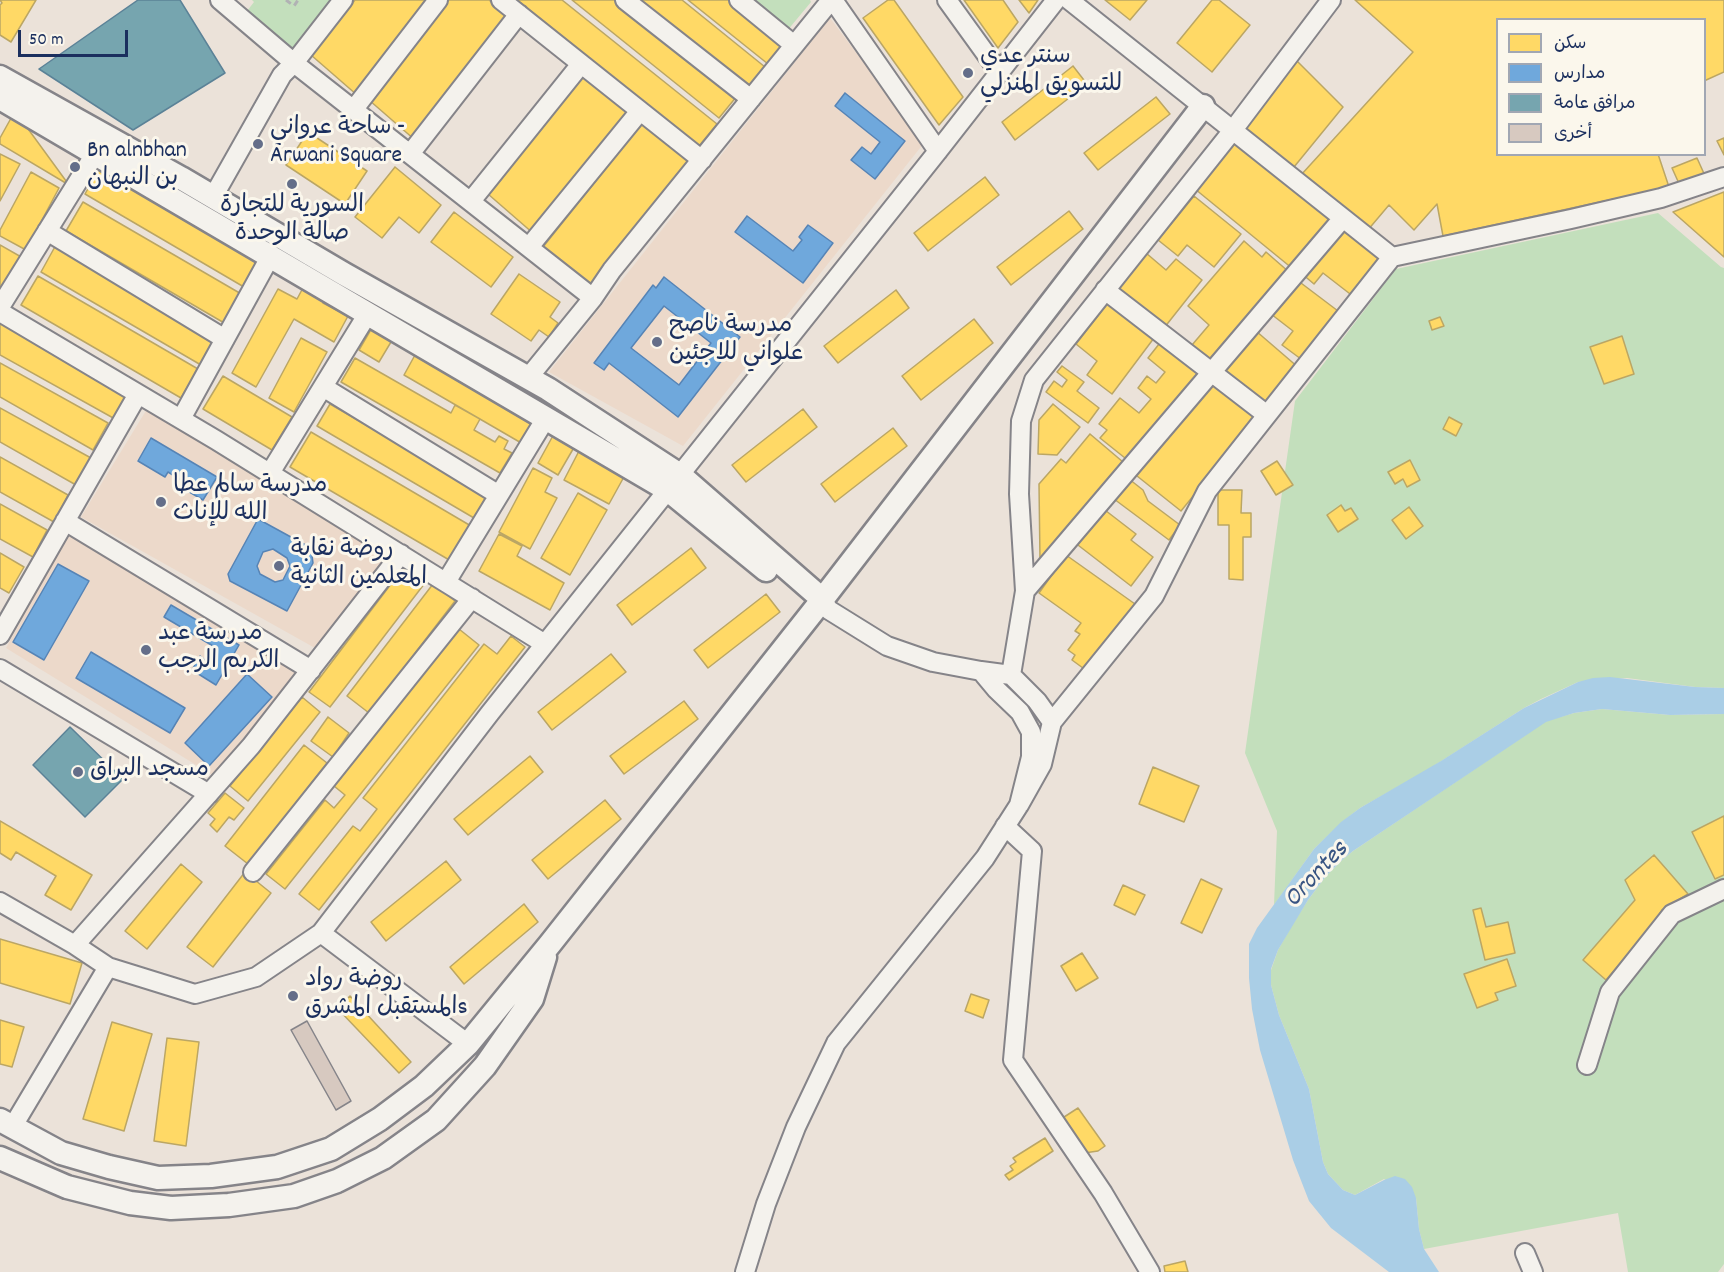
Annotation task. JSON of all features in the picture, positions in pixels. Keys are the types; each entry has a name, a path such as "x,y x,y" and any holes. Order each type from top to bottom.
{"main road":[{"path":"0,77 548,389 674,483 822,606"},
{"path":"0,98 546,418 674,483"},
{"path":"6,1123 61,1153 109,1167 158,1178 211,1176 277,1167 331,1149 380,1119 424,1086 468,1044 822,606 1203,106"},
{"path":"0,1158 67,1187 130,1203 171,1208 229,1205 294,1196 337,1181 383,1158 436,1120 484,1066 532,999 549,944"}],"street":[{"path":"220,0 294,63 593,298"},
{"path":"213,197 282,75 343,0"},
{"path":"354,109 438,0"},
{"path":"501,0 702,160"},
{"path":"625,0 750,99"},
{"path":"739,0 794,45"},
{"path":"528,378 593,298 612,270 832,0 938,152"},
{"path":"947,0 999,72"},
{"path":"0,902 75,945 108,967 195,994 256,977 321,933 490,713 938,152 1056,0"},
{"path":"1069,0 1392,257"},
{"path":"1011,675 1025,591 1019,494 1021,421 1034,380 1233,130 1331,0"},
{"path":"410,154 519,14"},
{"path":"471,201 581,64"},
{"path":"529,247 640,111"},
{"path":"0,307 94,154"},
{"path":"745,1272 766,1204 796,1128 836,1043 985,858 1042,764 1052,722 1154,596 1207,491 1392,257 1650,201 1724,177"},
{"path":"1025,591 1342,218"},
{"path":"47,231 225,339"},
{"path":"181,419 270,257"},
{"path":"1106,290 1267,415"},
{"path":"0,312 270,473 545,644"},
{"path":"270,473 367,315"},
{"path":"323,387 499,495"},
{"path":"0,635 138,394"},
{"path":"446,582 546,418"},
{"path":"65,521 310,670"},
{"path":"75,945 251,746 401,554"},
{"path":"254,872 472,598"},
{"path":"822,606 887,646 933,662 1011,675 1037,700 1052,722"},
{"path":"0,669 209,794"},
{"path":"981,671 1020,712 1031,732 1031,758 1019,805"},
{"path":"1005,826 1032,851 1013,1060 1104,1193 1150,1272"},
{"path":"1587,1065 1610,992 1672,914 1724,889"},
{"path":"321,933 468,1044"},
{"path":"6,1123 108,967"},
{"path":"1525,1254 1533,1272"}],"path":[{"path":"286,0 294,6 298,0"}],"shaded area":[{"path":"830,18 924,143 683,446 549,372"},
{"path":"147,409 389,556 315,648 81,517"},
{"path":"69,533 298,670 214,776 6,648"}],"green space":[{"path":"252,0 332,0 292,52 244,15 254,2"},
{"path":"748,0 810,0 811,2 787,31"},
{"path":"1658,213 1724,268 1724,688 1695,687 1627,678 1578,682 1541,699 1426,771 1360,808 1314,849 1274,905 1277,831 1245,753 1295,401 1396,269"},
{"path":"1602,709 1670,715 1724,714 1724,1264 1718,1272 1628,1272 1618,1213 1424,1249 1419,1229 1416,1198 1384,1179 1355,1195 1343,1190 1328,1174 1323,1162 1309,1089 1279,1015 1271,985 1271,970 1278,950 1292,925 1326,876 1341,861 1546,721 1574,713"}],"water":[{"name":"Orontes","path":"1610,677 1724,688 1724,714 1670,715 1602,709 1574,713 1546,722 1341,861 1308,900 1278,950 1271,969 1271,985 1279,1015 1309,1089 1323,1162 1328,1174 1343,1190 1355,1195 1395,1176 1405,1179 1412,1187 1416,1198 1419,1229 1424,1249 1439,1272 1389,1272 1331,1228 1309,1201 1293,1160 1260,1050 1252,1009 1249,944 1257,928 1314,849 1341,822 1360,808 1441,761 1524,708 1578,682"}],"building: سكن":[{"path":"0,0 36,0 11,42 0,35 0,5 2,3"},
{"path":"355,0 431,0 357,95 311,55"},
{"path":"449,0 489,0 510,18 415,140 369,100"},
{"path":"517,0 562,0 717,124 699,146"},
{"path":"572,0 617,0 737,96 719,118"},
{"path":"637,0 682,0 765,67 748,89"},
{"path":"688,0 733,0 785,42 768,64"},
{"path":"888,0 894,0 963,97 939,125 863,18"},
{"path":"964,0 1003,0 1018,22 998,48"},
{"path":"1019,0 1038,0 1029,13"},
{"path":"1105,0 1147,0 1130,20"},
{"path":"1212,0 1219,0 1250,25 1212,72 1177,43"},
{"path":"1355,0 1724,0 1724,72 1706,80 1706,18 1496,18 1496,156 1659,156 1669,187 1443,236 1437,204 1414,230 1389,205 1367,231 1301,175 1413,52"},
{"path":"1293,57 1343,107 1294,167 1243,128"},
{"path":"1073,66 1087,84 1015,140 1002,122"},
{"path":"583,74 629,111 534,234 488,194"},
{"path":"1156,97 1170,114 1098,170 1084,153"},
{"path":"15,111 69,185 0,144 0,138"},
{"path":"643,122 690,160 590,285 543,247"},
{"path":"308,132 367,171 345,204 286,165"},
{"path":"1236,138 1334,218 1293,269 1195,189"},
{"path":"1724,138 1724,155 1717,141"},
{"path":"0,154 20,164 0,201"},
{"path":"1697,158 1706,178 1681,188 1672,168"},
{"path":"101,165 261,258 244,287 85,194"},
{"path":"395,167 441,205 419,233 399,217 382,238 355,217"},
{"path":"31,172 59,188 26,250 0,236 0,230"},
{"path":"985,177 999,195 928,251 914,233"},
{"path":"1724,192 1724,257 1673,212"},
{"path":"1194,196 1241,234 1214,267 1187,245 1178,256 1158,240"},
{"path":"83,202 243,295 226,324 66,231"},
{"path":"1069,211 1083,229 1011,285 997,267"},
{"path":"454,212 513,257 491,287 431,242"},
{"path":"1338,225 1383,259 1354,297 1323,273 1314,284 1301,273"},
{"path":"1244,241 1262,257 1266,252 1289,272 1212,362 1192,345 1209,325 1188,306"},
{"path":"57,243 217,336 201,365 41,272"},
{"path":"0,245 23,258 4,292 0,290"},
{"path":"1146,253 1166,270 1176,259 1202,280 1164,328 1117,289"},
{"path":"519,274 560,302 550,317 558,323 549,337 539,330 531,341 491,314"},
{"path":"38,276 198,369 181,398 21,305"},
{"path":"1297,280 1342,314 1305,362 1282,345 1293,331 1271,314"},
{"path":"304,286 326,298 323,303 348,316 334,342 294,319 256,387 232,373 278,289 297,299"},
{"path":"896,290 909,308 838,363 824,346"},
{"path":"1111,299 1157,334 1112,394 1087,375 1097,361 1076,344"},
{"path":"1440,317 1444,326 1432,330 1429,321"},
{"path":"974,319 993,343 921,400 902,376"},
{"path":"0,320 130,393 115,419 0,355"},
{"path":"373,326 394,337 379,362 359,350"},
{"path":"1256,331 1299,368 1265,407 1222,370"},
{"path":"1622,336 1634,374 1604,384 1590,347"},
{"path":"301,338 327,352 294,412 269,398"},
{"path":"1163,339 1203,371 1130,462 1100,438 1107,430 1099,424 1120,398 1139,413 1151,399 1138,388 1147,376 1156,383 1165,372 1148,358"},
{"path":"415,355 516,403 511,412 534,425 523,444 404,375"},
{"path":"355,358 451,413 455,405 480,419 474,430 495,442 499,436 508,441 504,449 512,453 500,473 341,382"},
{"path":"0,363 108,423 93,450 0,397"},
{"path":"1062,366 1084,382 1077,391 1099,408 1088,423 1046,392 1054,381 1062,387 1067,380 1057,372"},
{"path":"1210,375 1259,415 1181,511 1132,472"},
{"path":"223,376 292,417 272,450 203,409"},
{"path":"330,404 461,480 486,497 474,518 317,426"},
{"path":"1053,404 1080,427 1057,455 1038,454 1039,420"},
{"path":"0,408 91,458 76,485 0,442"},
{"path":"803,409 817,427 746,482 732,465"},
{"path":"1449,417 1462,424 1456,436 1443,429"},
{"path":"893,428 907,446 835,502 821,484"},
{"path":"311,432 471,526 451,561 290,467"},
{"path":"555,432 576,444 558,475 538,463"},
{"path":"1090,434 1123,462 1040,561 1039,484 1061,459 1066,463"},
{"path":"579,451 625,475 609,504 564,480"},
{"path":"0,457 68,495 54,522 0,492"},
{"path":"1410,460 1420,480 1407,487 1403,479 1395,484 1388,472"},
{"path":"1277,461 1293,485 1276,495 1261,471"},
{"path":"533,468 552,478 545,492 557,498 530,549 499,532"},
{"path":"1129,479 1143,490 1148,501 1180,525 1169,540 1114,499"},
{"path":"1218,490 1242,490 1241,513 1251,513 1251,537 1243,537 1243,580 1229,579 1229,525 1218,525"},
{"path":"578,493 607,510 570,575 541,558"},
{"path":"0,504 47,530 33,557 0,539"},
{"path":"1341,505 1345,511 1351,508 1358,519 1338,532 1327,515"},
{"path":"1101,507 1136,534 1131,540 1153,557 1131,586 1074,542"},
{"path":"1409,507 1423,526 1406,539 1392,520"},
{"path":"499,534 522,546 517,556 564,583 550,610 479,571"},
{"path":"691,548 706,568 632,625 617,605"},
{"path":"0,553 24,567 9,593 0,588"},
{"path":"1066,555 1135,604 1087,671 1072,660 1075,655 1068,650 1080,634 1075,631 1081,623 1039,593"},
{"path":"407,563 428,579 330,707 309,692"},
{"path":"433,584 455,601 369,713 347,696"},
{"path":"766,594 780,612 708,668 694,650"},
{"path":"459,629 479,645 285,889 266,874 325,800 334,808 345,795 334,786"},
{"path":"511,636 525,647 319,910 299,894 353,826 360,831 377,809 363,798 484,644 497,654"},
{"path":"611,654 626,672 552,730 538,712"},
{"path":"302,697 320,712 248,801 230,786"},
{"path":"684,701 698,719 624,774 610,756"},
{"path":"328,717 349,733 333,757 311,741"},
{"path":"304,745 327,763 248,864 225,846"},
{"path":"530,756 543,772 468,835 454,819"},
{"path":"1153,767 1199,786 1184,822 1139,804"},
{"path":"225,793 244,808 234,820 229,817 217,832 210,825 215,819 208,813"},
{"path":"605,800 621,819 548,879 532,860"},
{"path":"1724,816 1724,875 1715,879 1692,832"},
{"path":"0,821 92,875 71,910 45,895 56,876 16,852 11,860 0,853"},
{"path":"1654,855 1688,894 1662,910 1655,922 1606,980 1583,960 1635,900 1625,880"},
{"path":"446,861 461,880 386,941 371,922"},
{"path":"181,864 202,882 147,949 125,931"},
{"path":"245,872 271,893 213,967 187,947"},
{"path":"1201,879 1222,889 1202,933 1181,923"},
{"path":"1123,885 1145,895 1135,915 1114,905"},
{"path":"524,904 538,922 464,984 450,967"},
{"path":"1481,908 1486,927 1508,922 1515,953 1485,960 1473,910"},
{"path":"0,939 82,963 70,1004 0,983"},
{"path":"1082,953 1098,978 1076,991 1061,966"},
{"path":"1507,959 1516,986 1495,993 1498,1000 1477,1008 1464,974"},
{"path":"971,994 989,1000 983,1018 965,1011"},
{"path":"350,996 411,1062 399,1073 337,1008"},
{"path":"0,1020 24,1027 12,1067 0,1064"},
{"path":"112,1022 152,1034 124,1131 83,1119"},
{"path":"167,1038 199,1042 186,1146 154,1141"},
{"path":"1078,1108 1105,1146 1098,1151 1084,1153 1061,1119"},
{"path":"1045,1138 1053,1151 1009,1180 1005,1175 1013,1170 1010,1166 1016,1162 1013,1158"},
{"path":"1185,1261 1188,1272 1165,1272 1164,1266"}],"building: مدارس":[{"path":"845,93 905,141 875,179 851,160 862,147 871,154 880,142 835,106"},
{"path":"747,216 793,251 802,240 799,237 808,225 833,243 803,283 735,232"},
{"path":"664,277 740,337 678,417 609,363 604,370 594,363 653,285 656,288","holes":["664,306 711,343 679,385 631,348"]},
{"path":"151,438 217,477 203,500 186,490 189,485 168,472 165,477 138,461"},
{"path":"258,519 311,548 313,563 287,611 230,581 228,574","holes":["273,549 287,558 290,566 283,580 275,582 260,574 257,566 263,552"]},
{"path":"58,564 89,581 44,660 13,642"},
{"path":"171,605 239,645 216,685 192,670 200,656 205,660 213,646 164,617"},
{"path":"91,652 185,708 170,733 76,678"},
{"path":"247,674 272,697 209,766 185,743"}],"building: مرافق عامة":[{"path":"138,0 180,0 225,73 133,130 39,69"},
{"name":"مسجد البراق","path":"70,727 123,779 85,817 33,765"}],"building: أخرى":[{"path":"307,1021 351,1101 336,1110 291,1030"}],"place":[{"name":"سنتر عدي للتسويق المنزلي","path":"968,73"},
{"name":"ساحة عرواني - Arwani Square","path":"258,144"},
{"name":"Bn alnbhan بن النبهان","path":"75,167"},
{"name":"السورية للتجارة صالة الوحدة","path":"292,184"},
{"name":"مدرسة ناصح علواني للاجئين","path":"657,342"},
{"name":"مدرسة سالم عطا الله للإناث","path":"161,502"},
{"name":"روضة نقابة المعلمين الثانية","path":"279,566"},
{"name":"مدرسة عبد الكريم الرجب","path":"146,650"},
{"name":"مسجد البراق","path":"78,772"},
{"name":"روضة رواد المستقبل المشرقs","path":"293,996"}]}
